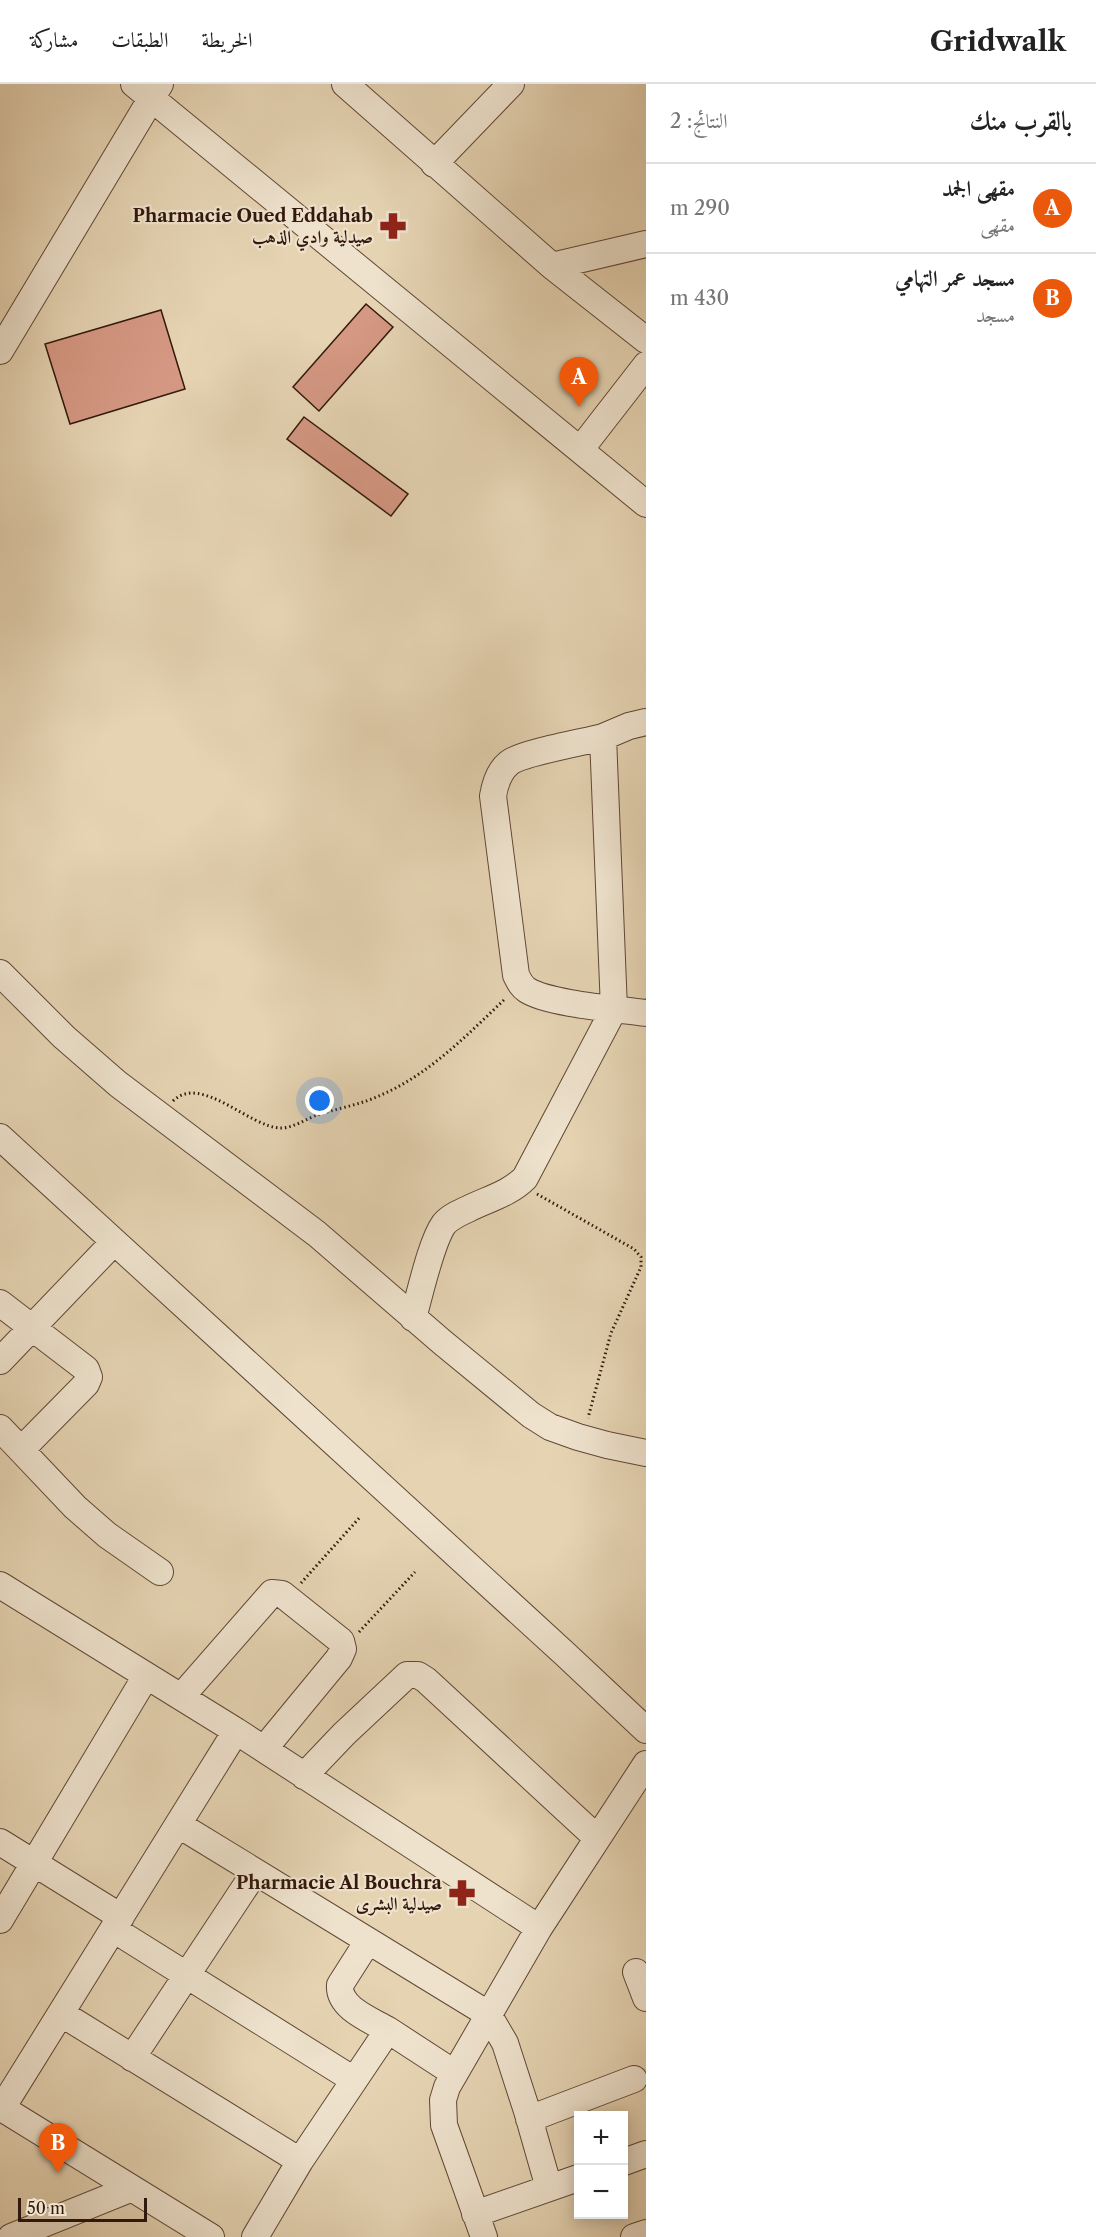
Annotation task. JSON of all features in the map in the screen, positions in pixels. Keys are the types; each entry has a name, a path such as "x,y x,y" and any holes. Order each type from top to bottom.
{"street":[{"path":"345,84 552,266 646,340"},
{"path":"434,164 511,84"},
{"path":"4,336 148,89 646,504"},
{"path":"552,266 646,244"},
{"path":"580,450 646,364"},
{"path":"646,722 629,726 603,737 535,753 509,762 500,773 493,796 516,975 520,984 536,994 567,1002 646,1013"},
{"path":"413,1318 434,1248 446,1223 452,1217 508,1192 519,1184 529,1170 614,1009 603,737"},
{"path":"0,973 64,1037 118,1084 317,1234 413,1318 531,1415 550,1427 584,1438 646,1452"},
{"path":"0,1137 646,1730"},
{"path":"0,1361 114,1242"},
{"path":"0,1303 86,1369 89,1377 86,1384 21,1450"},
{"path":"0,1428 75,1507 107,1535 160,1572"},
{"path":"0,1585 236,1731 539,1928"},
{"path":"181,1697 272,1593 282,1594 341,1641 343,1648 339,1658 264,1749"},
{"path":"304,1776 344,1734 407,1675 414,1674 426,1680 597,1838"},
{"path":"0,1920 146,1676"},
{"path":"211,2237 1,2108 62,2014 236,1731"},
{"path":"574,2180 549,2188 480,2225 444,2125 443,2100 454,2073 539,1928 646,1764"},
{"path":"179,1825 488,2014 505,2043 549,2188"},
{"path":"0,1842 35,1864 187,1974 354,2080"},
{"path":"132,2058 255,1872"},
{"path":"368,1941 340,1985 341,1998 346,2004 454,2073"},
{"path":"636,1972 646,1998"},
{"path":"62,2014 300,2161"},
{"path":"255,2237 300,2161 388,2030"},
{"path":"529,2119 587,2107 634,2079"},
{"path":"628,2161 646,2154"},
{"path":"10,2237 130,2189"},
{"path":"634,2237 646,2233"}],"path":[{"path":"160,1116 181,1094 197,1093 280,1128 288,1128 313,1116 379,1096 422,1072 447,1052 520,984"},
{"path":"519,1184 634,1249 641,1257 638,1274 611,1334 584,1438"},
{"path":"287,1598 361,1516"},
{"path":"343,1648 415,1572"}],"building":[{"path":"366,304 393,327 319,411 293,387"},
{"path":"161,310 185,389 70,424 45,344"},
{"path":"304,417 408,494 391,516 287,439"}],"place":[{"name":"Pharmacie Oued Eddahab صيدلية وادي الذهب","path":"393,226"},
{"name":"مقهى الجمد","path":"579,407"},
{"name":"Pharmacie Al Bouchra صيدلية البشرى","path":"462,1893"},
{"name":"مسجد عمر التهامي","path":"58,2173"}]}
